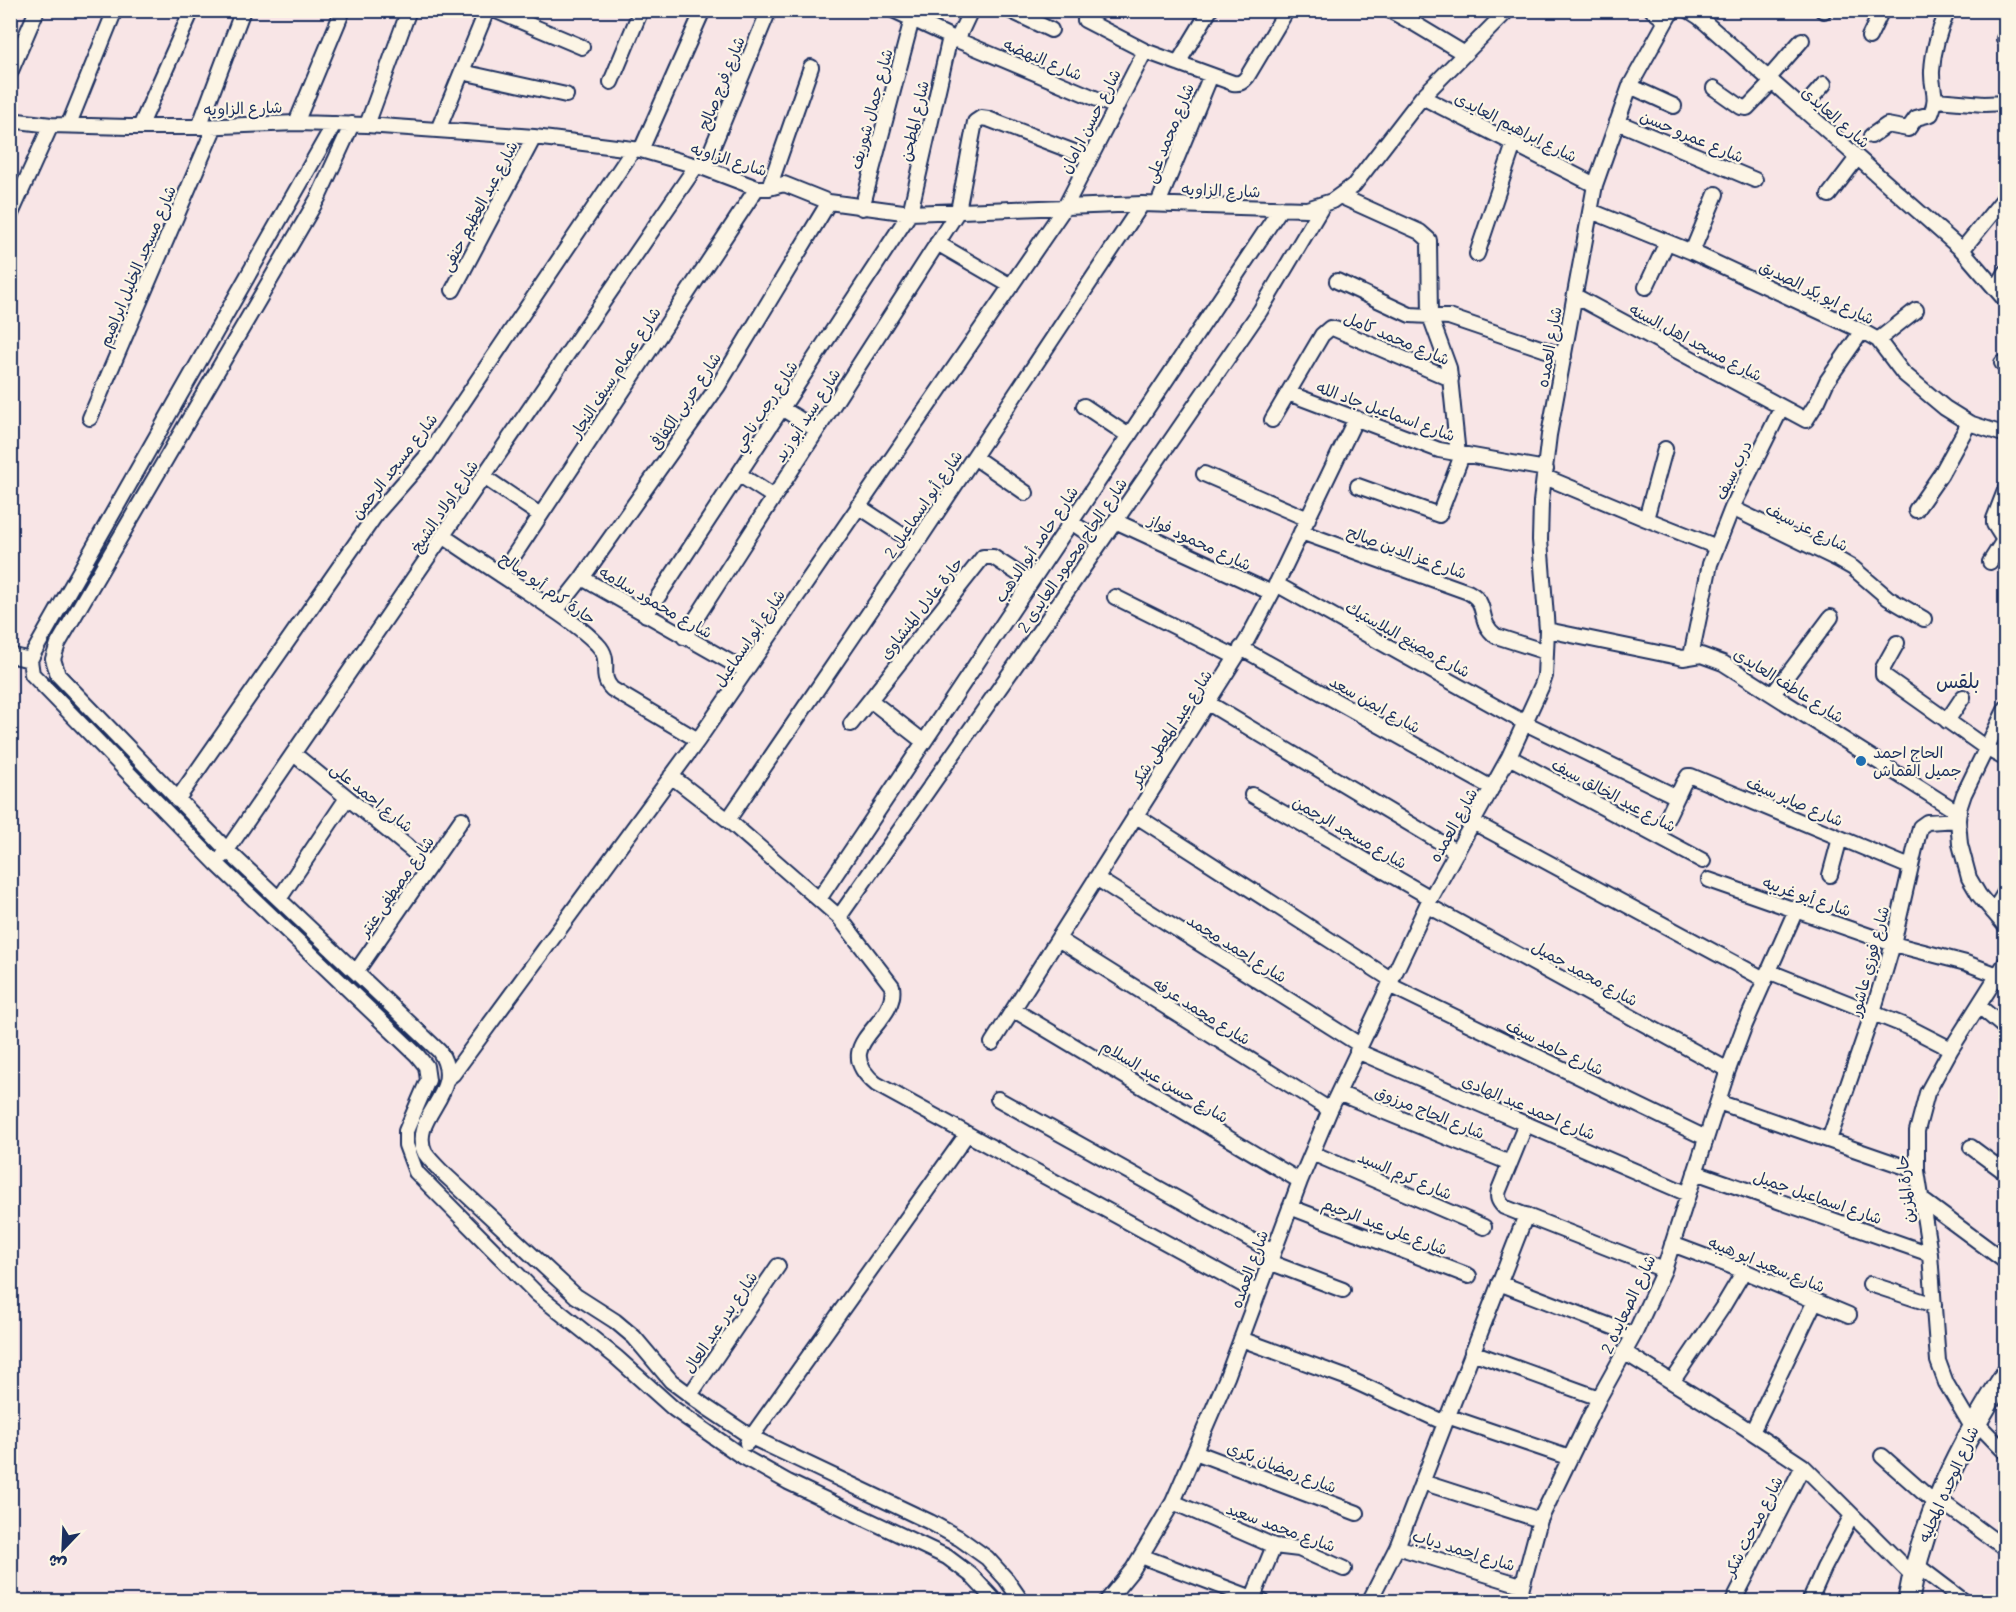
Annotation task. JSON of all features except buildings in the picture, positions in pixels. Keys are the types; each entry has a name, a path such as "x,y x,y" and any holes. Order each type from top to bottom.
{"street":[{"path":"10,73 37,10"},
{"path":"69,124 115,10"},
{"path":"140,127 192,10"},
{"path":"199,127 243,10"},
{"path":"296,123 343,10"},
{"path":"367,125 409,10"},
{"path":"438,129 488,10"},
{"path":"494,10 582,47"},
{"path":"611,81 641,10"},
{"name":"شارع مسجد الرحمن","path":"177,800 377,513 426,456 637,150 703,10"},
{"name":"شارع فرج صالح","path":"700,166 769,10"},
{"name":"شارع النهضه","path":"893,10 953,39 1116,107"},
{"name":"شارع المطحن","path":"910,213 953,39 971,10"},
{"path":"1009,10 1051,30"},
{"path":"1178,63 1210,10"},
{"path":"1085,20 1145,51 1233,83 1243,82 1287,10"},
{"path":"1389,10 1410,15 1465,54"},
{"name":"شارع الزاويه","path":"10,120 51,125 140,127 352,124 534,137 637,150 700,166 763,188 784,184 829,202 910,213 1142,204 1307,209 1323,206 1354,185 1422,98 1508,10"},
{"path":"1652,10 1666,21 1676,10"},
{"name":"شارع العايدى","path":"1688,10 1699,17 1962,250 2006,301"},
{"path":"1869,37 1882,10"},
{"path":"1871,136 1887,125 1908,129 1916,118 1931,114 1936,100 1931,74 1935,45 1948,10"},
{"name":"شارع جمال شوريف","path":"862,208 912,19"},
{"name":"شارع العمده","path":"1106,1602 1141,1556 1173,1502 1241,1339 1300,1181 1330,1110 1429,902 1509,757 1542,685 1547,630 1540,540 1549,435 1595,185 1630,86 1666,21"},
{"path":"1714,88 1747,108 1802,40"},
{"name":"شارع حسن ارامان","path":"1065,207 1145,51"},
{"name":"شارع عصام سيف النجار","path":"501,575 763,188 811,67"},
{"path":"462,72 566,95"},
{"name":"شارع محمد على","path":"1158,204 1211,75"},
{"path":"1803,109 1824,84"},
{"path":"1630,86 1674,106"},
{"name":"شارع ابراهيم العايدى","path":"1422,98 1595,185"},
{"path":"1936,100 1984,104 2006,103"},
{"path":"958,211 973,125 977,119 988,119 1090,158"},
{"name":"شارع عمرو حسن","path":"1617,122 1755,180"},
{"path":"334,124 30,660 30,668 36,680 217,864 426,1066 428,1080 406,1131 409,1159 416,1172 537,1294 616,1357 674,1409 740,1455 788,1482 947,1557 971,1575 996,1602"},
{"path":"352,124 318,198 58,644 53,659 58,675 177,800 439,1051 445,1059 448,1078"},
{"path":"10,216 51,125"},
{"name":"شارع مسجد الخليل ابراهيم","path":"90,418 215,126"},
{"name":"شارع عبد العظيم حنفى","path":"453,291 534,137"},
{"path":"1477,254 1514,144"},
{"path":"1829,195 1857,158"},
{"name":"شارع اولاد الشيخ","path":"217,864 700,166"},
{"path":"1692,252 1716,194"},
{"path":"1340,196 1426,236 1430,245 1430,316 1449,368 1460,455 1439,514 1358,486"},
{"path":"1962,250 2006,196"},
{"name":"شارع حربى الكفافى","path":"556,612 718,386 829,202"},
{"name":"شارع أبو اسماعيل 2","path":"728,820 916,544 1142,204"},
{"name":"شارع الحاج محمود العايدى 2","path":"840,917 1260,311 1323,206"},
{"name":"شارع أبو اسماعيل","path":"423,1129 448,1078 698,740 1065,207"},
{"name":"شارع حامد أبو الدهب","path":"819,899 1281,208"},
{"name":"شارع سيد أبو زيد","path":"684,637 958,211"},
{"name":"شارع ابو بكر الصديق","path":"1591,211 1692,252 1862,331 1878,340 1902,373 1945,408 1969,423 2006,435"},
{"name":"شارع رجب ناجي","path":"646,615 910,213"},
{"path":"1646,287 1667,242"},
{"path":"937,243 1011,286"},
{"path":"1996,289 2006,272"},
{"path":"1337,281 1410,315 1439,316 1457,320 1564,356"},
{"name":"شارع مسجد اهل السنه","path":"1575,296 1802,418 1808,419 1827,381 1862,331"},
{"path":"1878,340 1916,310"},
{"path":"227,312 244,324"},
{"name":"شارع محمد كامل","path":"1272,420 1322,335 1330,328 1335,328 1451,379"},
{"name":"شارع اسماعيل جاد الله","path":"1288,393 1439,450 1545,473 1646,519"},
{"path":"1084,406 1129,436"},
{"name":"درب سيف","path":"1691,656 1710,564 1732,508 1782,407"},
{"path":"783,409 817,430"},
{"name":"شارع عبد المعطى شكر","path":"992,1043 1239,652 1274,589 1356,418"},
{"path":"1916,510 1941,474 1969,423"},
{"path":"1665,449 1646,519 1717,548"},
{"path":"974,457 1026,493"},
{"name":"شارع عز الدين صالح","path":"1204,474 1304,526 1468,592 1479,600 1485,625 1496,636 1546,652"},
{"path":"740,475 774,497"},
{"path":"484,477 540,515"},
{"path":"1990,562 2004,540 1994,524 1994,519 2006,488"},
{"path":"858,506 916,544"},
{"name":"شارع عز سيف","path":"1732,508 1839,560 1888,597 1924,620"},
{"name":"شارع محمود فواز","path":"1115,521 1274,589"},
{"path":"1071,522 1101,543"},
{"name":"حارة كرم أبو صالح","path":"443,536 573,623 603,651 606,657 606,683 612,689 698,740"},
{"name":"حارة عادل المنشاوى","path":"850,724 983,557 993,557 1031,582"},
{"name":"شارع محمود سلامه","path":"582,578 746,671"},
{"name":"شارع مصنع البلاستيك","path":"1274,589 1525,723"},
{"name":"شارع ايمن سعد","path":"1115,597 1239,652 1492,788"},
{"path":"1773,694 1831,617"},
{"name":"شارع عاطف العايدى","path":"1547,630 1683,658 1701,655 1723,663 1958,817"},
{"path":"1897,643 1883,668 1883,675 1986,748 2006,759"},
{"path":"10,655 30,660"},
{"path":"1947,721 1963,697"},
{"path":"870,700 924,742"},
{"path":"1208,703 1457,852"},
{"path":"2006,708 1964,794 1958,817 1960,844 1969,878 1979,895 2006,927"},
{"path":"1525,723 1677,797"},
{"name":"شارع احمد على","path":"294,754 430,865"},
{"name":"شارع عبد الخالق سيف","path":"1509,757 1703,861"},
{"path":"671,776 728,820 840,917 892,986 891,1004 860,1046 858,1061 863,1073 876,1084 1258,1293"},
{"name":"شارع صابر سيف","path":"1658,837 1686,779 1691,776 1910,867"},
{"name":"شارع مسجد الرحمن","path":"1252,795 1429,902"},
{"path":"279,899 347,798"},
{"name":"شارع حامد سيف","path":"1135,815 1390,982 1706,1138"},
{"name":"شارع فوزي عاشور","path":"1829,1140 1873,1012 1893,944 1921,825 1958,817"},
{"name":"شارع مصطفى عنتر","path":"357,972 462,819"},
{"path":"1473,822 1766,975 1873,1012 1951,1049"},
{"path":"1830,875 1840,838"},
{"name":"شارع احمد محمد","path":"1096,878 1359,1048"},
{"name":"شارع أبو غريبه","path":"1710,880 1893,944 1966,963 1998,975"},
{"path":"1993,912 2006,891"},
{"name":"شارع محمد جميل","path":"1429,902 1728,1070"},
{"name":"شارع الصعايده 2","path":"1518,1602 1540,1520 1599,1398 1634,1335 1664,1270 1728,1070 1766,975 1796,910"},
{"name":"شارع محمد عرفه","path":"1058,939 1330,1110"},
{"name":"حارة المزين","path":"1974,1424 1942,1373 1938,1361 1930,1254 1917,1171 1917,1131 1927,1093 1951,1049 2006,962"},
{"path":"1979,1006 2006,1029"},
{"name":"شارع حسن عبد السلام","path":"1014,1010 1300,1181"},
{"name":"شارع احمد عبد الهادى","path":"1359,1048 1688,1194"},
{"name":"شارع الحاج مرزوق","path":"1338,1093 1510,1163"},
{"path":"998,1098 1271,1257 1343,1290"},
{"path":"1718,1102 1917,1171"},
{"path":"1526,1124 1497,1196 1499,1202 1504,1207 1664,1270"},
{"path":"406,1131 423,1129 422,1141 425,1152 433,1162 576,1296 615,1321 634,1337 671,1381 751,1437 959,1538 987,1558 1022,1602"},
{"path":"740,1455 967,1134"},
{"path":"1971,1147 2006,1173"},
{"name":"شارع كرم السيد","path":"1312,1153 1484,1227"},
{"name":"شارع اسماعيل جميل","path":"1695,1172 1930,1254"},
{"path":"1921,1199 2006,1262"},
{"name":"شارع على عبد الرحيم","path":"1290,1207 1468,1276"},
{"path":"1369,1602 1396,1547 1526,1215"},
{"path":"479,1235 490,1217"},
{"name":"شارع سعيد ابو هيبه","path":"1672,1244 1849,1315"},
{"name":"شارع بدر عبد العال","path":"690,1395 778,1266"},
{"path":"1672,1382 1744,1271"},
{"path":"1499,1283 1634,1335"},
{"path":"1870,1284 1934,1305"},
{"path":"1752,1432 1815,1301"},
{"path":"1241,1339 1345,1377 1446,1420 1570,1458"},
{"path":"1472,1352 1599,1398"},
{"path":"1624,1353 1803,1466 1852,1515 1914,1570 1965,1602"},
{"name":"شارع الوحده المحليه","path":"1908,1602 1914,1570 1937,1502 1957,1454 2006,1374"},
{"path":"1974,1424 2006,1453"},
{"name":"شارع رمضان بكرى","path":"1195,1452 1357,1513"},
{"path":"1882,1456 1937,1502 2006,1549"},
{"name":"شارع مدحت شكر","path":"1733,1602 1803,1466"},
{"path":"1422,1482 1540,1520"},
{"name":"شارع محمد سعيد","path":"1173,1502 1274,1546 1299,1549 1344,1569"},
{"path":"1809,1602 1852,1515"},
{"path":"1141,1556 1255,1600 1274,1546"},
{"name":"شارع احمد دياب","path":"1396,1547 1521,1584"}],"place":[{"name":"الحاج احمد جميل القماش","path":"1861,761"}],"district":[{"name":"بلقس","path":"1958,680"}]}
